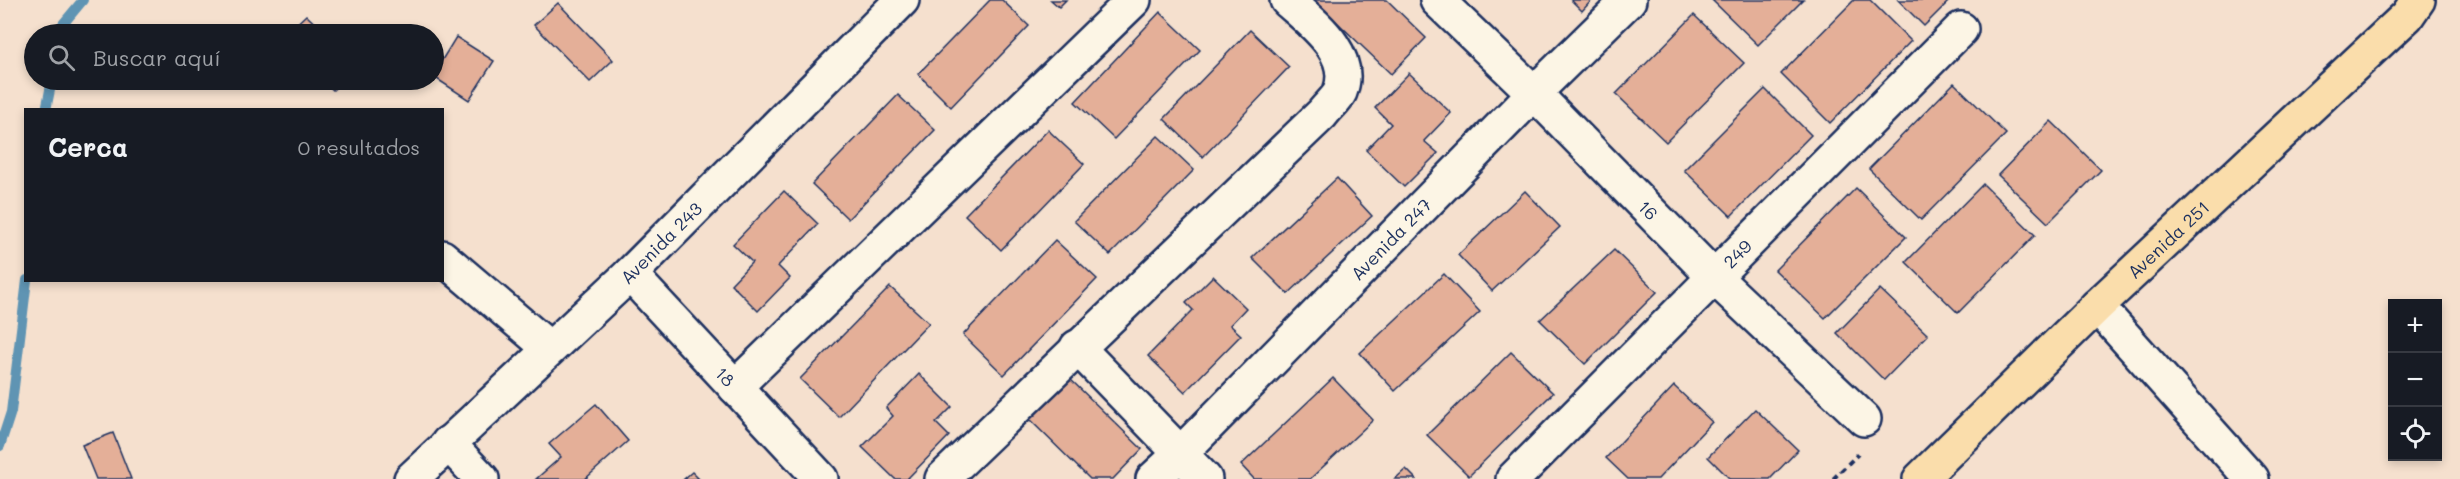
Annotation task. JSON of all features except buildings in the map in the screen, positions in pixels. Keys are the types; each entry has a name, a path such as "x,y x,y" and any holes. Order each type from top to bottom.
{"main road":[{"name":"Avenida 251","path":"1920,479 2097,306 2406,16 2418,0"}],"street":[{"name":"Avenida 243","path":"411,479 630,274 902,0"},
{"path":"735,387 1134,0"},
{"path":"942,479 1322,114 1340,92 1342,67 1330,40 1287,0"},
{"name":"16","path":"1437,0 1534,93 1713,276 1864,419"},
{"name":"Avenida 247","path":"1153,479 1534,93 1629,0"},
{"name":"249","path":"1513,479 1961,29"},
{"path":"444,259 549,348"},
{"name":"18","path":"630,274 821,479"},
{"path":"2097,306 2252,479"},
{"path":"1077,347 1204,479"},
{"path":"448,443 482,479"}],"waterway":[{"path":"63,24 83,0"},
{"path":"46,108 50,90"},
{"path":"0,446 11,412 27,282"}]}
